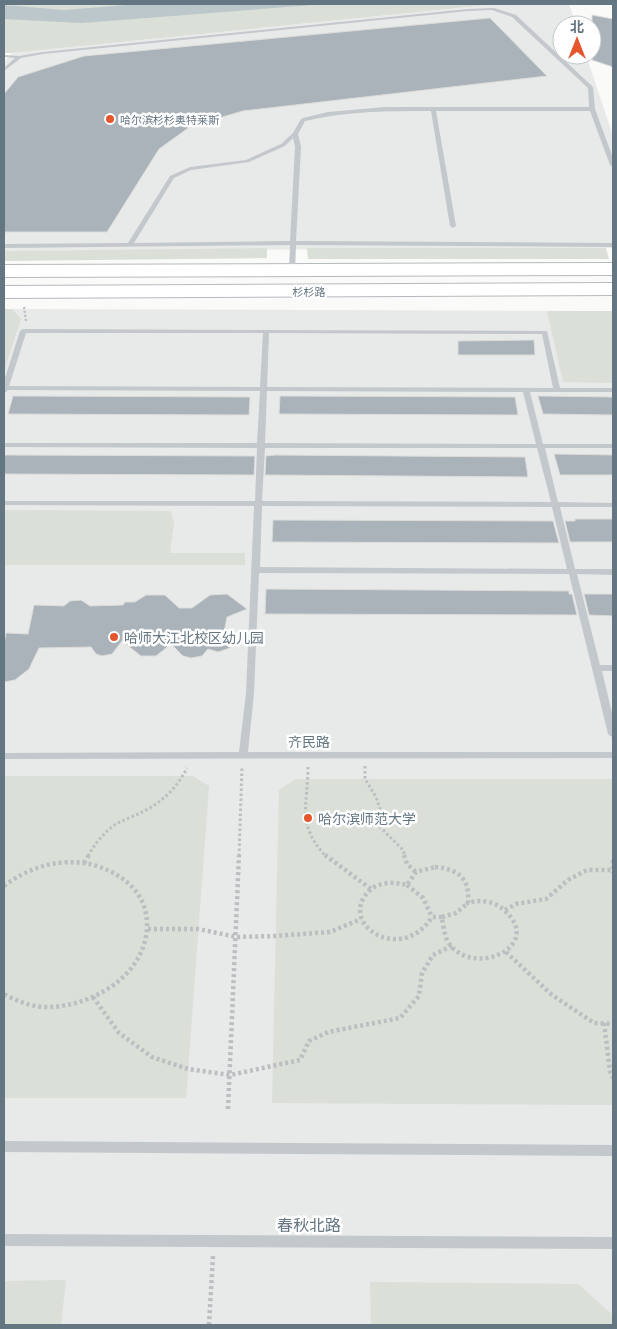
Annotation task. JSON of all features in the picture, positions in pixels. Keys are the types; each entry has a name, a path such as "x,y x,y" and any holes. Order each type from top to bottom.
{"main road":[{"name":"杉杉路","path":"4,271 613,269"},
{"name":"杉杉路","path":"13,292 613,289"}],"lane":[{"path":"4,70 7,63 19,57 43,52 492,9 514,16 591,88 592,108 613,165"},
{"path":"4,56 19,57"},
{"path":"130,244 172,177 190,170 247,161 283,145 295,134 302,120 328,114 385,108 592,108"},
{"path":"433,108 454,226"},
{"path":"292,271 298,147 295,134"},
{"path":"4,246 294,243 613,244"},
{"path":"557,389 545,332 23,331 4,389 613,390"},
{"path":"243,754 250,693 266,332"},
{"path":"526,389 613,734"},
{"path":"4,445 613,446"},
{"path":"4,503 613,505"},
{"path":"255,570 613,572"},
{"path":"596,668 613,668"},
{"name":"齐民路","path":"4,756 243,754 613,755"},
{"path":"4,1146 613,1151"},
{"name":"春秋北路","path":"4,1240 613,1243"}],"path":[{"path":"13,292 26,318 23,331"},
{"path":"228,1109 237,936 243,754"},
{"path":"84,863 91,848 113,826 147,810 166,796 184,776 193,755"},
{"path":"308,755 309,779 305,813 314,844 329,861 371,889"},
{"path":"366,755 365,779 376,797 382,815 379,826 403,850 407,864 416,872"},
{"path":"505,910 516,904 546,900 568,880 587,870 613,872 613,860"},
{"path":"4,886 12,879 40,867 69,862 94,864 117,874 135,888 146,907 148,929 142,952 128,973 107,991 80,1002 51,1007 20,1003 4,994"},
{"path":"407,886 416,872 424,868 434,866 454,871 463,877 468,885 470,894 468,903"},
{"path":"387,883 398,883 418,891 425,898 432,917 420,932 411,938 400,940 387,939 376,935 367,928 361,919 359,910 361,900 371,889 387,883"},
{"path":"432,917 442,918 458,913 474,900 485,901 505,910 516,926 516,936 513,945 497,957 486,960 473,958 462,954 452,946 446,937 442,918"},
{"path":"148,929 198,929 237,936 276,936 330,932 361,919"},
{"path":"93,997 119,1033 152,1057 188,1069 230,1075 300,1060 309,1041 328,1032 400,1018 419,996 422,973 433,955 452,946"},
{"path":"506,952 552,995 594,1023 613,1024"},
{"path":"604,1024 610,1071 613,1078"},
{"path":"209,1325 214,1240"}],"shaded area":[{"path":"11,4 498,4 4,53 4,10"},
{"path":"138,4 326,4 82,23 4,19 4,5 64,10"},
{"path":"498,4 569,4 573,15 552,15 552,65 589,65 613,136 613,248 4,251 4,62 12,53"},
{"path":"267,248 267,258 4,261 4,251"},
{"path":"307,248 606,248 609,259 308,259"},
{"name":"哈尔滨师范大学","path":"4,309 613,311 613,1325 4,1325"},
{"path":"4,309 12,309 21,319 4,371"},
{"path":"547,311 613,311 613,383 563,382"},
{"path":"4,510 170,511 174,522 170,553 245,553 245,565 4,565"},
{"path":"4,776 193,776 209,786 186,1098 4,1098"},
{"path":"296,779 613,779 613,1105 272,1103 279,790"},
{"path":"66,1280 61,1325 4,1325 4,1281"},
{"path":"370,1282 578,1284 613,1315 613,1325 371,1325"}],"building":[{"path":"602,17 613,19 613,67 602,63"},
{"name":"哈尔滨杉杉奥特莱斯","path":"490,18 547,76 243,111 191,126 159,149 107,232 4,232 4,94 18,77 84,56"},
{"path":"534,340 535,355 458,355 458,341"},
{"path":"13,396 250,397 249,415 8,414"},
{"path":"280,396 515,397 518,415 279,414"},
{"path":"538,396 613,397 613,415 543,414"},
{"path":"554,454 613,455 613,475 560,475"},
{"path":"4,455 255,456 254,475 4,474"},
{"path":"266,456 525,457 528,477 265,475"},
{"path":"575,519 613,519 613,542 570,542 565,521 575,521"},
{"path":"273,520 553,521 559,543 272,542"},
{"path":"266,589 569,591 569,594 572,594 577,615 265,614"},
{"name":"哈师大江北校区幼儿园","path":"227,594 247,609 227,617 223,638 230,648 218,652 208,649 202,656 191,658 183,656 171,644 156,656 141,656 122,641 112,654 102,656 96,654 91,647 39,648 29,669 15,680 4,682 4,643 6,633 28,634 34,605 64,606 70,601 81,600 90,606 123,605 125,602 135,602 146,595 165,595 179,608 192,608 210,595"},
{"path":"584,594 613,594 613,616 589,615"}],"place":[{"name":"哈尔滨杉杉奥特莱斯","path":"110,119"},
{"name":"哈师大江北校区幼儿园","path":"114,637"},
{"name":"哈尔滨师范大学","path":"308,818"}]}
